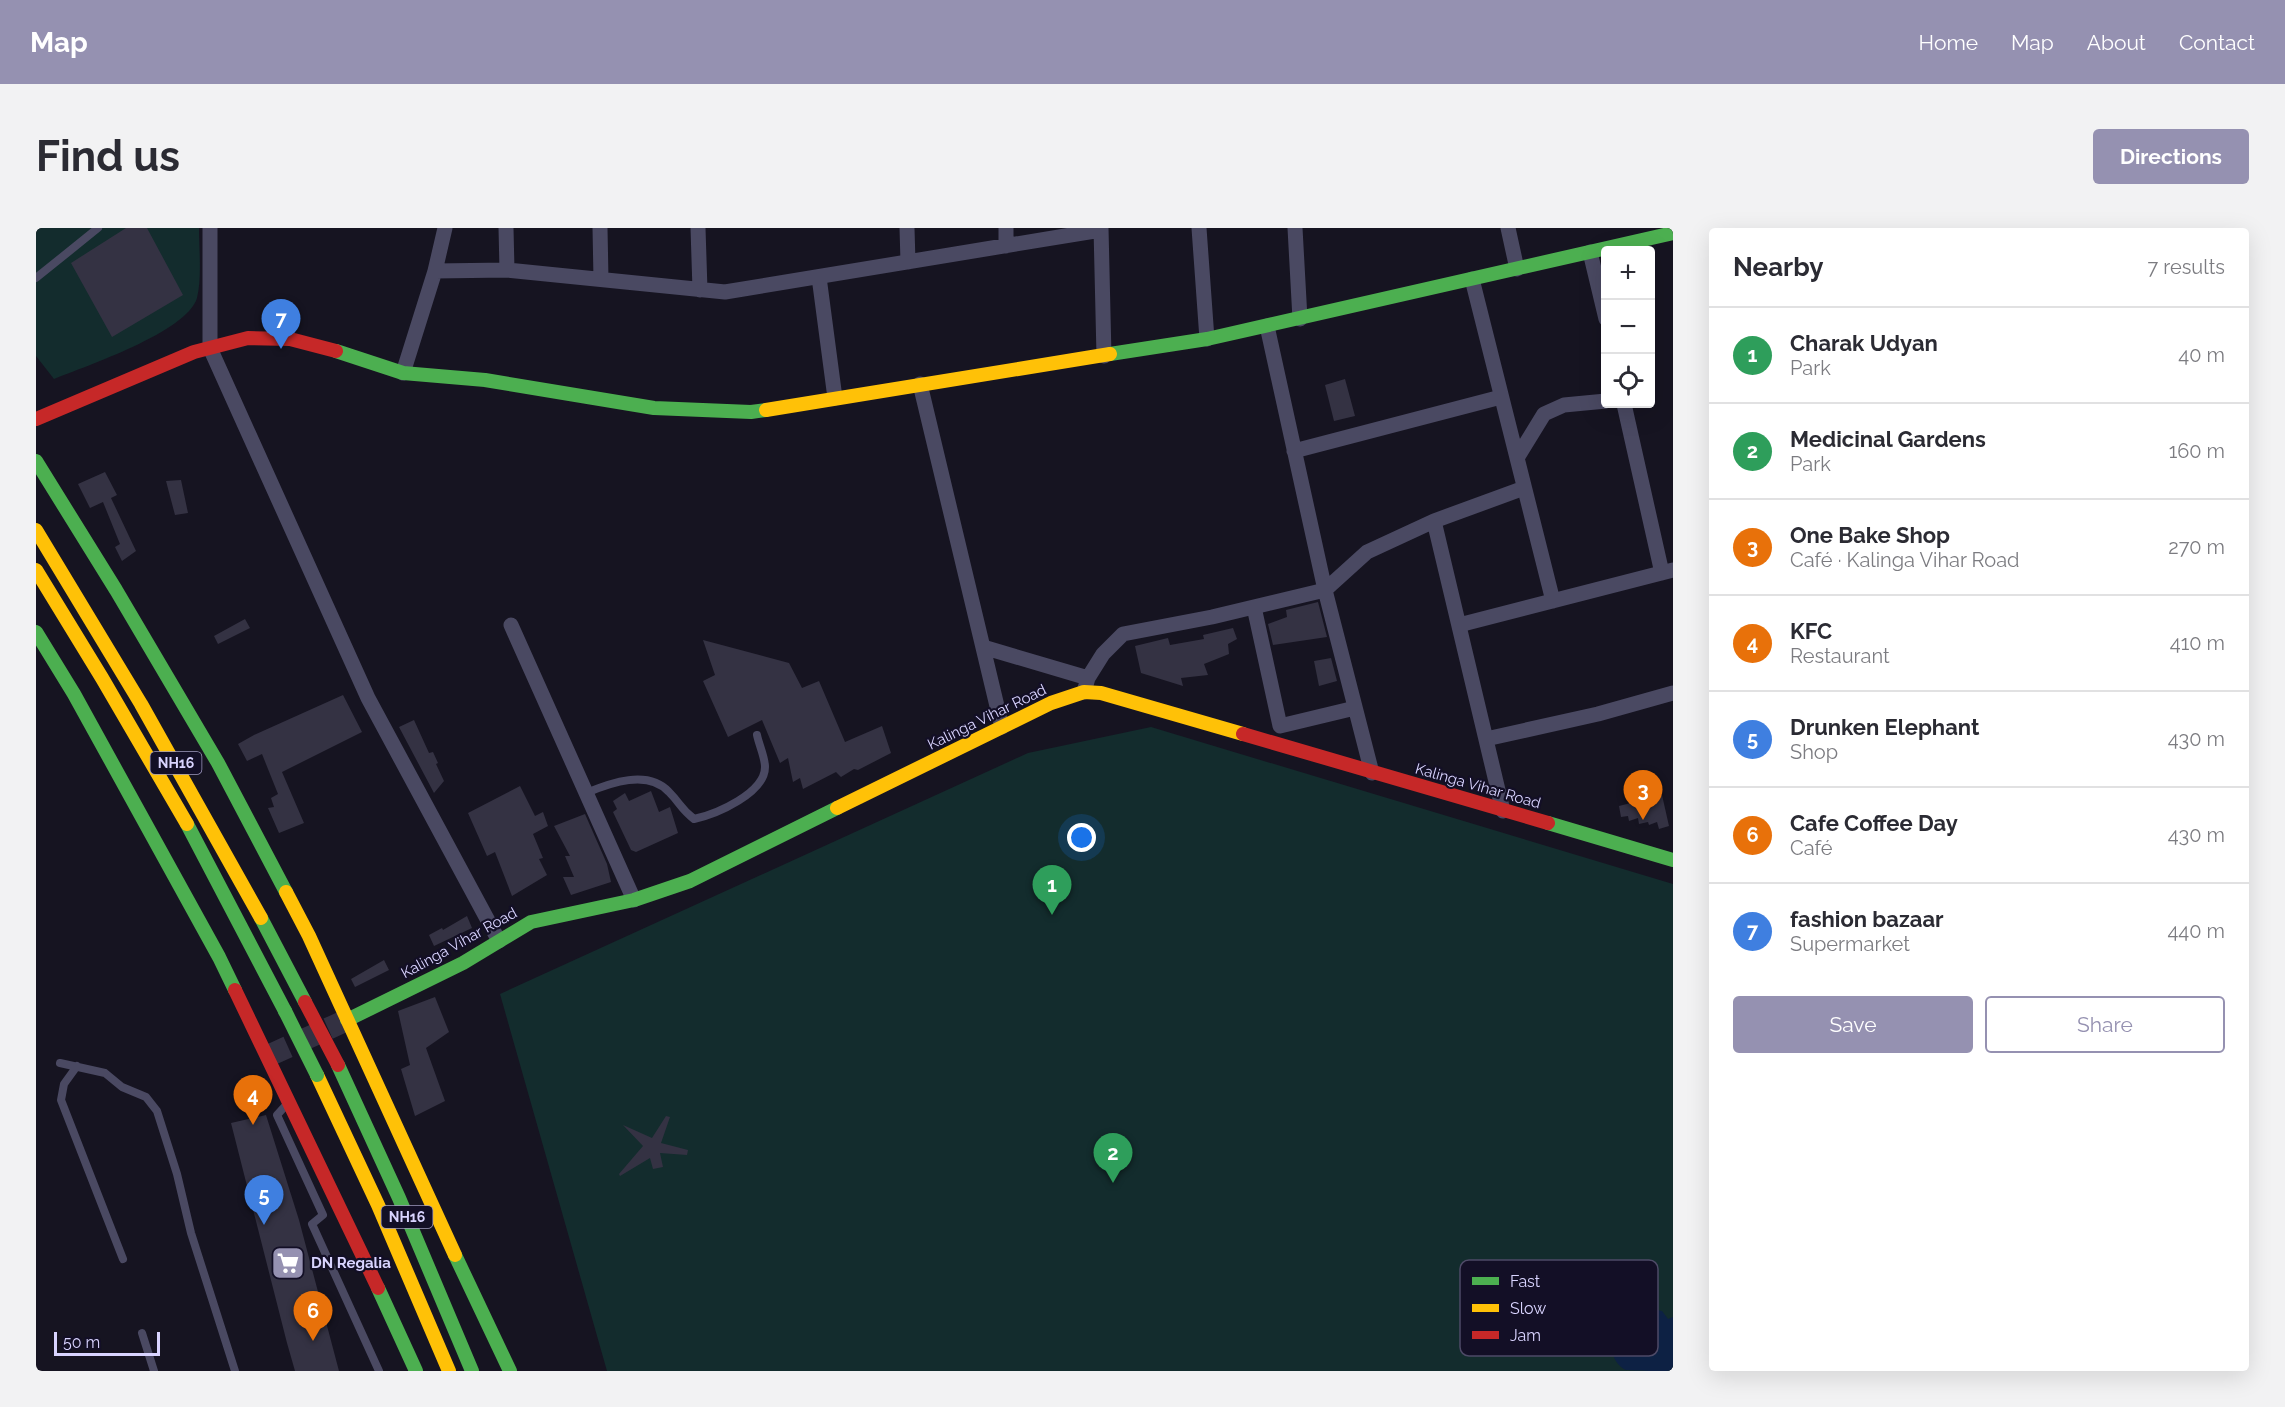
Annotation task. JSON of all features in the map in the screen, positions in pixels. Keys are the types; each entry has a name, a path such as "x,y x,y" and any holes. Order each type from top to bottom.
{"main road":[{"path":"36,419 194,352 248,338 290,339 350,354 403,373 485,380 654,408 752,412 1207,339 1673,233"},
{"path":"36,461 116,590 218,764 309,936 417,1176 510,1371"},
{"name":"NH16","path":"36,530 116,659 201,806 338,1065 399,1198 472,1371"},
{"name":"NH16","path":"36,570 96,665 189,826 253,944 378,1205 449,1371"},
{"path":"36,632 74,694 201,922 340,1206 416,1371"},
{"name":"Kalinga Vihar Road","path":"347,1020 463,963 531,922 634,900 690,881 1086,685 1101,693 1673,860"}],"street":[{"path":"210,228 210,348 368,698 499,941"},
{"path":"403,373 435,272 445,228"},
{"path":"506,228 507,270"},
{"path":"600,228 601,279"},
{"path":"698,228 700,290"},
{"path":"907,228 908,262"},
{"path":"1006,228 1006,246"},
{"path":"1199,228 1207,339"},
{"path":"1296,228 1300,319"},
{"path":"1508,228 1517,269"},
{"path":"435,272 507,270 725,292 1101,229 1104,356"},
{"path":"1590,252 1601,302"},
{"path":"819,277 835,399"},
{"path":"1472,279 1553,601"},
{"path":"1267,326 1324,590 1372,773"},
{"path":"920,384 1002,727"},
{"path":"1294,451 1501,397"},
{"path":"1517,458 1544,414 1564,405 1601,401"},
{"path":"1459,625 1667,572 1625,408"},
{"path":"983,647 1086,685 1103,654 1123,634 1324,590 1367,552 1434,521 1524,488"},
{"path":"1434,521 1503,811"},
{"path":"1254,607 1280,726 1355,708"},
{"path":"511,625 634,900"},
{"path":"1486,739 1598,714 1673,693"}],"lane":[{"path":"36,278 98,228"},
{"path":"586,793 604,785 648,780 661,785 681,809 694,819 708,816 753,791 762,780 765,766 757,735"},
{"path":"60,1063 105,1072 122,1087 146,1097 157,1111 177,1174 191,1233 235,1371"},
{"path":"77,1066 64,1084 60,1100 123,1259"},
{"path":"290,1102 278,1115 323,1215 312,1224 379,1371"},
{"path":"142,1334 154,1371"}],"green space":[{"path":"36,228 199,228 200,273 197,298 189,311 156,335 111,357 54,379 36,356"},
{"path":"1151,727 1673,884 1673,1371 607,1371 500,994 1028,753"}],"water":[{"path":"1658,1310 1662,1311 1668,1319 1673,1317 1673,1371 1626,1370 1614,1356 1658,1356"}],"building":[{"path":"126,228 147,228 183,295 112,337 71,263"},
{"path":"1345,379 1355,416 1334,421 1325,385"},
{"path":"105,472 117,495 111,498 136,551 122,561 115,547 120,544 103,502 90,508 78,484"},
{"path":"181,480 188,513 175,515 166,481"},
{"path":"1318,602 1327,637 1273,645 1268,624 1287,617 1286,610"},
{"path":"245,619 250,628 218,644 214,636"},
{"path":"1233,628 1237,639 1228,644 1229,654 1204,664 1208,675 1181,678 1183,686 1141,673 1135,646 1168,638 1170,645 1204,639 1203,635"},
{"path":"703,640 789,663 802,688 819,681 845,742 882,726 891,753 841,777 836,772 803,789 800,778 793,782 788,758 780,763 762,720 728,737 703,681 715,675"},
{"path":"1331,658 1337,681 1319,686 1314,661"},
{"path":"343,695 362,732 282,772 304,823 279,833 268,808 274,807 271,798 278,794 262,754 247,761 238,744"},
{"path":"414,720 429,753 433,752 444,781 434,793 399,727"},
{"path":"520,786 535,816 543,812 548,826 533,834 543,858 539,859 547,875 512,896 495,852 487,856 468,813"},
{"path":"651,791 659,812 670,807 678,833 636,852 631,850 613,812 617,809 613,801 625,793 629,801"},
{"path":"1662,795 1669,826 1659,829 1657,822 1649,825 1648,822 1639,824 1638,818 1629,821 1628,816 1621,817 1619,806"},
{"path":"585,814 607,864 611,882 571,895 563,877 574,877 565,856 570,856 554,826"},
{"path":"467,916 472,928 434,946 429,935"},
{"path":"384,960 389,970 355,987 351,979"},
{"path":"435,997 449,1032 426,1048 445,1101 415,1116 401,1069 410,1065 398,1011"},
{"name":"DN Regalia","path":"266,1115 299,1220 339,1371 295,1371 287,1343 231,1123"},
{"path":"666,1116 670,1117 661,1143 688,1150 687,1155 660,1153 663,1167 653,1169 650,1158 620,1176 619,1174 643,1146 623,1125 652,1138"}],"tunnel":[{"path":"268,1056 347,1020"}],"traffic: fast":[{"path":"1110,354 1207,339 1673,233"},
{"path":"336,351 403,373 485,380 654,408 751,412 766,410"},
{"path":"36,461 116,590 218,763 286,892"},
{"path":"36,632 74,694 235,990"},
{"path":"347,1020 463,963 531,922 634,900 690,881 837,808"},
{"path":"1548,823 1673,860"},
{"path":"187,824 285,1011"},
{"path":"261,918 305,1002"},
{"path":"285,1011 317,1075"},
{"path":"338,1065 399,1198 472,1371"},
{"path":"455,1255 510,1371"},
{"path":"378,1288 416,1371"}],"traffic: slow":[{"path":"766,410 1110,354"},
{"path":"36,530 141,704 261,918"},
{"path":"36,570 187,824"},
{"path":"837,808 1051,703 1084,692 1101,693 1243,734"},
{"path":"286,892 309,936 455,1255"},
{"path":"317,1075 378,1205 449,1371"}],"traffic: jam":[{"path":"36,419 194,352 248,338 290,339 336,351"},
{"path":"1243,734 1548,823"},
{"path":"235,990 378,1288"},
{"path":"305,1002 338,1065"}],"place":[{"name":"fashion bazaar","path":"281,349"},
{"name":"One Bake Shop","path":"1643,820"},
{"name":"Charak Udyan","path":"1052,915"},
{"name":"KFC","path":"253,1125"},
{"name":"Medicinal Gardens","path":"1113,1183"},
{"name":"Drunken Elephant","path":"264,1225"},
{"name":"DN Regalia","path":"288,1263"},
{"name":"Cafe Coffee Day","path":"313,1341"}]}
